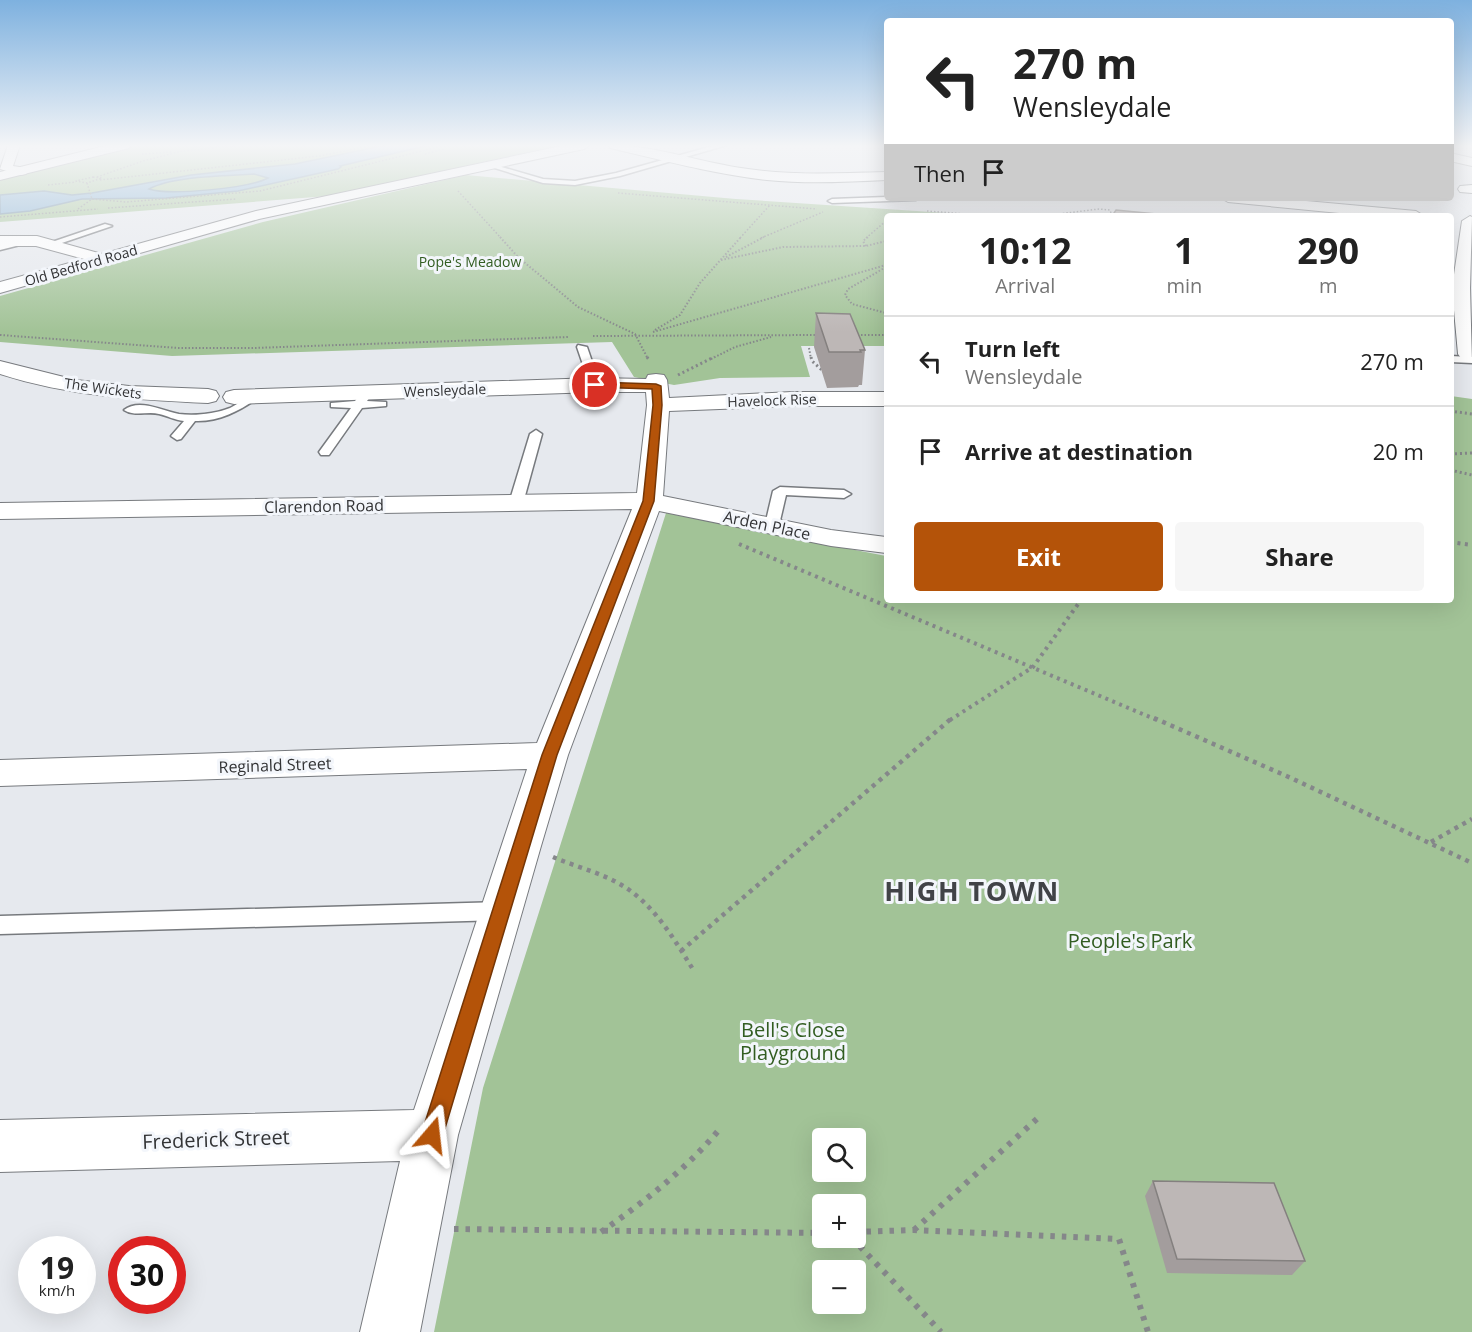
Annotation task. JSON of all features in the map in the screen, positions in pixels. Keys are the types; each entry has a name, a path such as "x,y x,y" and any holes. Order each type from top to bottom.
{"main road":[{"name":"Old Bedford Road","path":"0,288 256,215 292,207"},
{"path":"1324,207 1385,213"},
{"path":"1454,219 1471,221 1456,288 1468,354 1472,358"},
{"path":"0,241 50,244 103,259"},
{"name":"The Wickets","path":"0,367 30,377 134,394 208,396"},
{"path":"86,386 112,373"},
{"name":"Wensleydale","path":"244,397 369,400 595,385 657,390"},
{"path":"390,1332 432,1135 521,846 550,755 649,501 657,390"},
{"name":"Havelock Rise","path":"657,390 764,397 806,394 873,396"},
{"name":"Clarendon Road","path":"0,511 649,501"},
{"name":"Arden Place","path":"649,501 831,538 884,545"},
{"name":"Reginald Street","path":"0,773 550,755"},
{"name":"Frederick Street","path":"0,1146 432,1135"}],"lane":[{"path":"50,244 108,226"},
{"path":"0,248 24,241"},
{"path":"582,347 595,385"},
{"path":"1454,359 1472,358"},
{"path":"130,410 159,410 176,417 204,418 234,410 244,397"},
{"path":"335,405 369,400"},
{"path":"325,452 369,400"},
{"path":"177,436 192,418"},
{"path":"516,503 536,434"},
{"path":"772,525 780,491 844,494"},
{"path":"0,925 501,911"}],"path":[{"path":"76,210 80,207"},
{"path":"0,217 117,207"},
{"path":"473,207 518,257 557,291 578,307 635,334 653,367 657,390 735,347 778,336"},
{"path":"646,334 680,315 700,283 768,207"},
{"path":"720,260 771,233 829,210 795,207"},
{"path":"1066,213 1099,209 1110,210 1111,213"},
{"path":"866,246 863,241 884,223"},
{"path":"720,260 783,247 866,246 884,242"},
{"path":"646,334 884,267"},
{"path":"884,267 848,289 845,295 852,304 884,312"},
{"path":"0,334 178,348 253,348 575,336"},
{"path":"587,336 821,335"},
{"path":"854,335 884,335"},
{"path":"809,348 812,361 825,373"},
{"path":"1454,412 1472,414"},
{"path":"1454,454 1472,453"},
{"path":"1454,471 1472,474"},
{"path":"736,543 1033,667 1335,798 1472,863"},
{"path":"1454,543 1472,545"},
{"path":"681,951 952,718 1033,667 1079,603"},
{"path":"1430,842 1472,819"},
{"path":"521,846 619,884 648,907 693,971"},
{"path":"914,1230 1038,1118"},
{"path":"600,1232 668,1184 697,1158 718,1131"},
{"path":"412,1228 812,1233"},
{"path":"866,1232 914,1230 1119,1239 1148,1332"},
{"path":"861,1248 941,1332"}],"green space":[{"path":"0,207 187,207 0,222"},
{"name":"Pope's Meadow","path":"327,207 859,207 947,213 884,213 884,346 801,346 810,377 720,378 674,385 634,377 612,342 172,356 0,342 0,296 263,222"},
{"name":"People's Park","path":"1454,396 1472,399 1472,1332 434,1332 483,1088 666,513 884,556 884,603 1454,603"}],"water":[{"path":"0,207 47,207 30,211 0,214"}],"building":[{"path":"1116,210 1146,213 1114,213"},
{"path":"816,313 850,314 865,350 829,352"},
{"path":"1153,1181 1274,1183 1305,1261 1177,1259"}],"district":[{"name":"HIGH TOWN","path":"972,890"}],"route":[{"path":"432,1135 550,755 649,501 658,405 656,386 595,385"}],"park label":[{"name":"Bell's Close Playground","path":"793,1040"}]}
